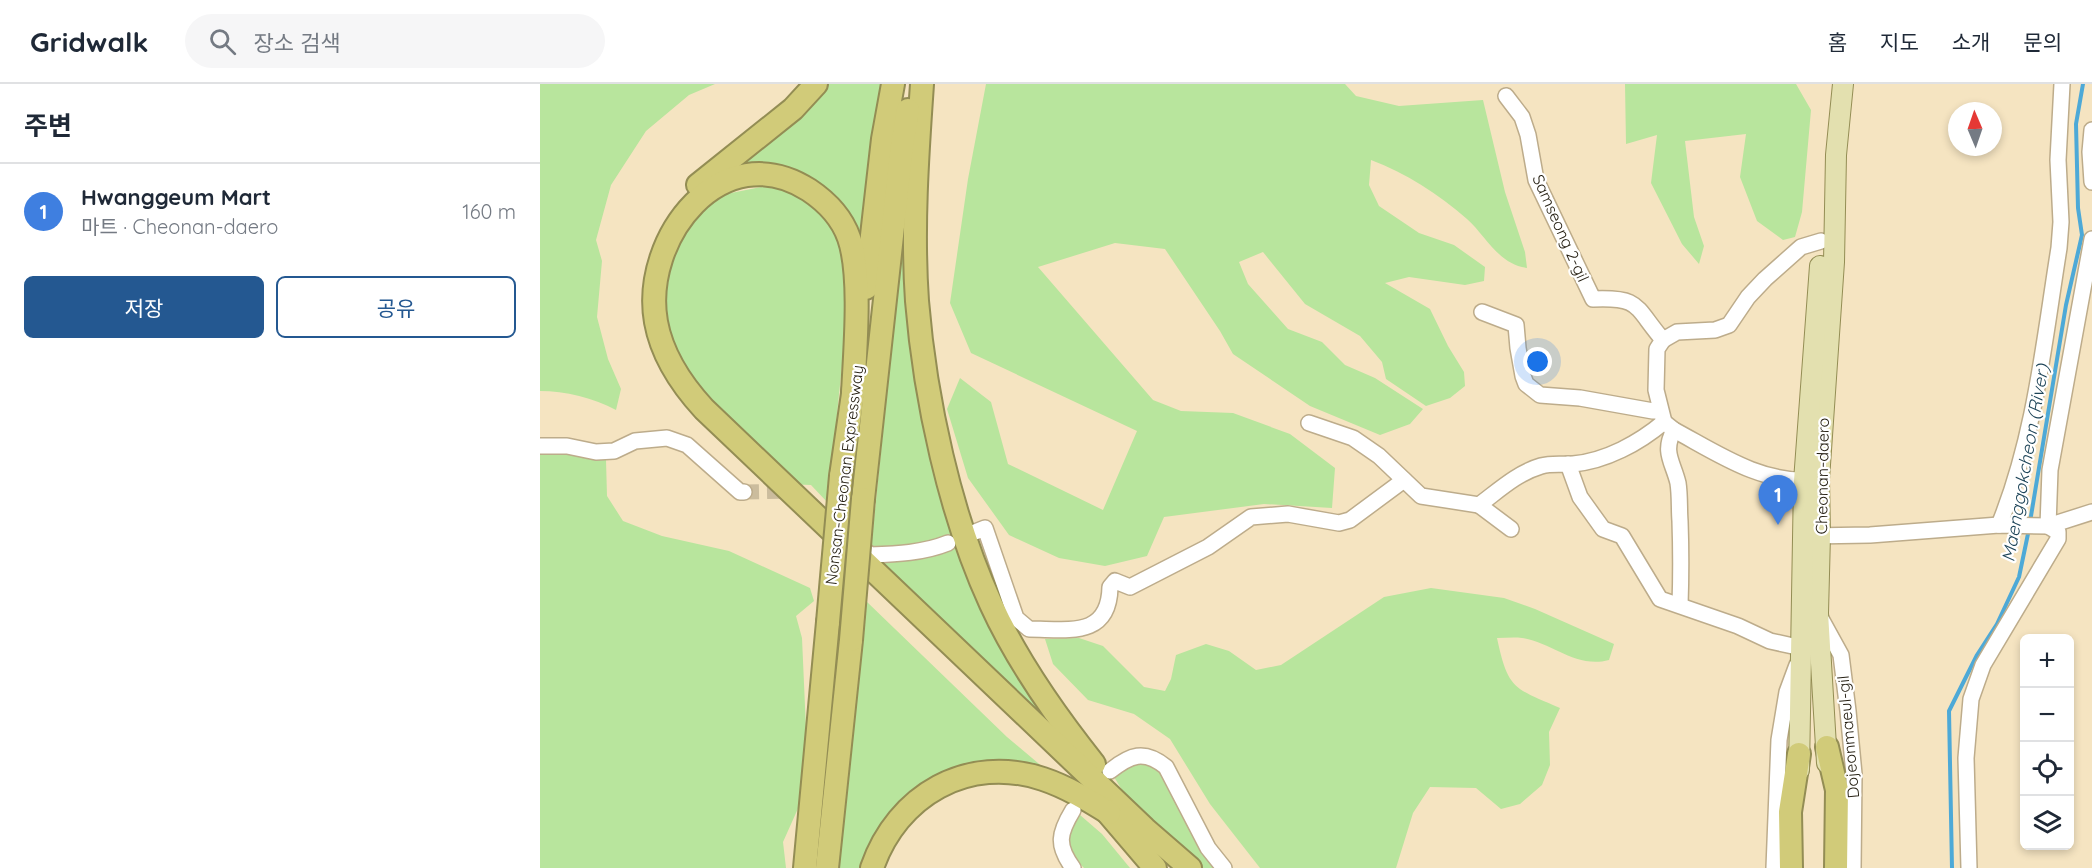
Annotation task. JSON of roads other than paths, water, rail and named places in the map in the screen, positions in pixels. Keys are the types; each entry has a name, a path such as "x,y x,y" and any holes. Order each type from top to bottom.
{"highway":[{"path":"816,84 793,109 685,196 660,231 649,258 643,288 644,317 650,347 671,387 712,434 1109,813 1155,868"},
{"name":"Nonsan-Cheonan Expressway","path":"805,868 842,476 883,139 893,84"},
{"name":"Nonsan-Cheonan Expressway","path":"827,868 863,499 902,145 913,84"},
{"path":"921,84 915,213 917,301 939,440 968,544 992,606 1029,672 1076,741 1145,829"},
{"path":"853,393 855,324 853,254 847,232 836,214 810,191 779,176 757,174 731,179 706,193 694,203 672,232 659,263 655,282 656,320 660,337 666,353 688,392 1145,829 1190,868"},
{"path":"1827,747 1837,790 1836,868"},
{"path":"1791,868 1790,812 1799,754"},
{"path":"872,868 888,833 905,811 928,792 957,778 982,772 1023,774 1061,786 1109,813"}],"main road":[{"name":"Cheonan-daero","path":"1827,868 1827,747 1812,536 1811,480 1823,155 1830,84"},
{"name":"Cheonan-daero","path":"1811,480 1834,262 1836,155 1843,84"},
{"name":"Cheonan-daero","path":"1800,868 1801,652 1812,536"}],"lane":[{"path":"2005,525 2010,496 2028,435 2059,248 2061,222 2058,160 2062,84"},
{"name":"Samseong 2-gil","path":"1506,96 1521,117 1528,135 1536,180 1593,299 1620,298 1635,303 1664,340"},
{"path":"2092,130 2090,152 2092,182"},
{"path":"2045,525 2050,470 2092,239"},
{"path":"1680,606 1678,484 1668,450 1670,439 1666,421 1656,390 1657,349 1664,340 1677,332 1714,330 1729,325 1748,297 1765,279 1801,248 1821,241"},
{"path":"1482,312 1516,325 1523,376 1526,384 1540,395 1580,398 1653,411 1749,470 1788,480 1811,480"},
{"path":"1479,505 1521,474 1539,466 1554,463 1568,464 1594,460 1627,447 1647,436 1666,421"},
{"path":"1309,423 1353,438 1379,456 1420,496 1479,505 1511,529"},
{"path":"540,446 567,446 596,452 614,451 635,441 667,438 687,445 740,492 744,492"},
{"path":"1568,464 1580,496 1603,529 1622,536 1660,599 1738,626 1801,652 1787,692 1779,740 1774,868"},
{"path":"975,532 986,528 1016,618 1029,629 1086,628 1100,619 1110,601 1110,587 1115,582 1130,586 1208,547 1251,517 1288,514 1339,523 1350,520 1404,480"},
{"path":"797,491 805,492 870,555 901,554 934,549 948,543"},
{"path":"1812,536 1870,535 2005,525 2045,525 2092,512"},
{"path":"1969,868 1966,758 1971,699 1983,665 2058,539 2058,532 2045,525"},
{"name":"Dojeonmaeul-gil","path":"1818,613 1841,655 1854,774 1853,868"},
{"path":"1110,771 1123,760 1144,756 1156,759 1166,767 1208,848 1224,868"},
{"path":"1073,810 1060,836 1063,855 1073,868"}],"waterway":[{"name":"Maenggokcheon (River)","path":"2030,522 2066,305 2082,235 2078,208 2076,124 2083,84"},
{"name":"Maenggokcheon (River)","path":"1952,868 1949,711 1977,655 1997,624 2019,577 2029,529"}],"tunnel":[{"path":"744,492 794,491"}],"place":[{"name":"Hwanggeum Mart","path":"1778,525"}]}
